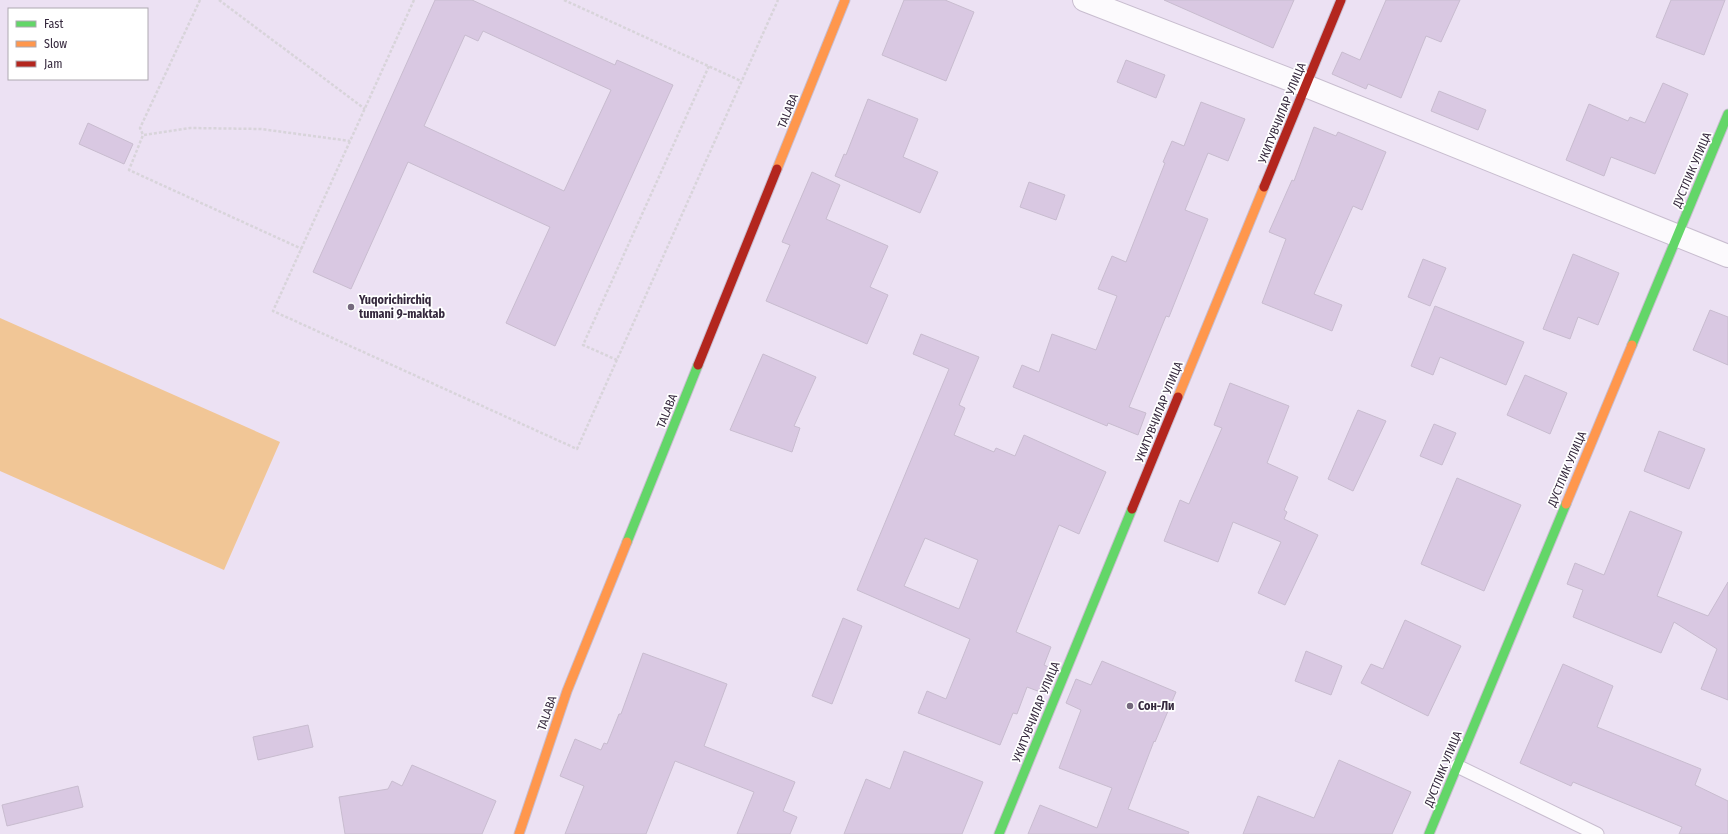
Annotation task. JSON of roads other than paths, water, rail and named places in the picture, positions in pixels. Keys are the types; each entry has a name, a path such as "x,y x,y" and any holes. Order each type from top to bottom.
{"street":[{"name":"TALABA","path":"519,834 568,691 845,0"},
{"path":"1084,0 1306,86 1728,256"},
{"name":"УКИТУВЧИЛАР УЛИЦА","path":"999,834 1341,0"},
{"name":"ДУСТЛИК УЛИЦА","path":"1430,834 1728,114"}],"lane":[{"path":"1457,766 1598,834"}],"place":[{"name":"Yuqorichirchiq tumani 9-maktab","path":"351,307"},
{"name":"Сон-Ли","path":"1130,706"}]}
